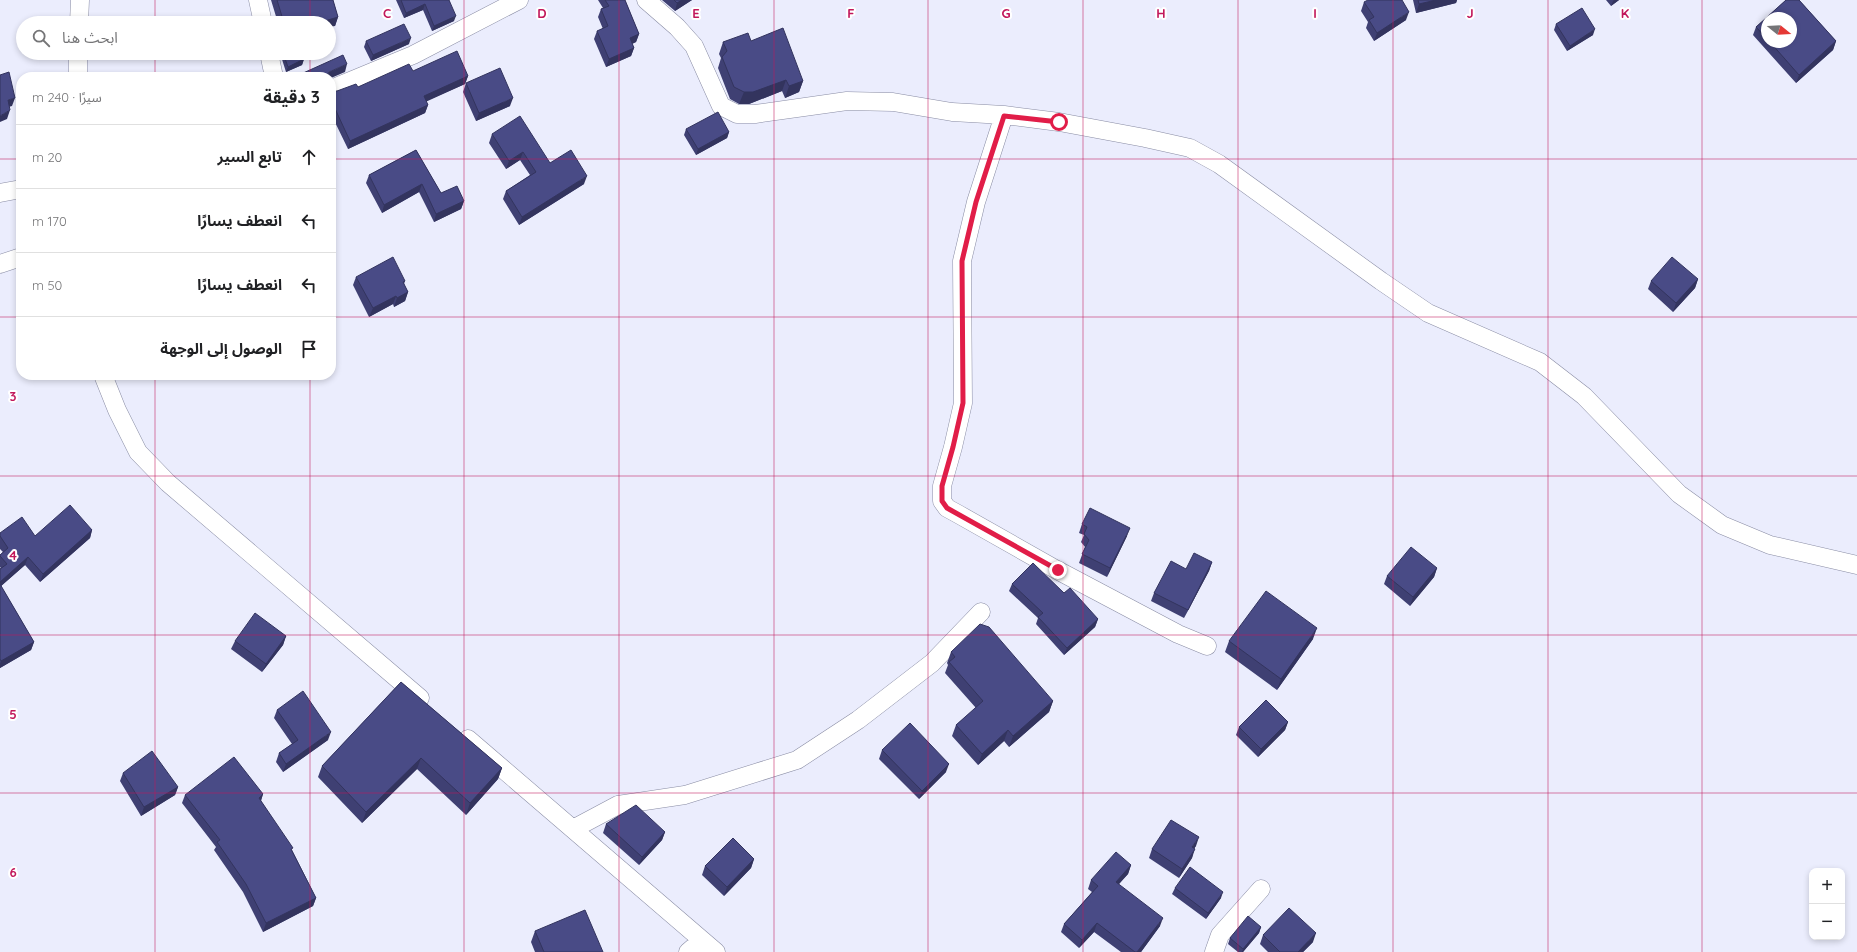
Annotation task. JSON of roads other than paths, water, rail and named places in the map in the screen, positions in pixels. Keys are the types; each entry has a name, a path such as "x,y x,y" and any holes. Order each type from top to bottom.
{"street":[{"path":"79,16 80,0"},
{"path":"258,0 261,16"},
{"path":"336,87 413,55 519,0"},
{"path":"646,0 677,27 694,46 721,106 737,114 755,114 847,101 893,102 952,112 1059,122 1190,148 1219,164 1428,313 1540,362 1584,396 1679,494 1722,525 1770,545 1857,564"},
{"path":"78,60 78,72"},
{"path":"270,60 273,72"},
{"path":"1004,116 976,202 962,261 963,403 942,486 942,501 947,508 1058,570 1178,634 1207,646"},
{"path":"0,193 16,190"},
{"path":"0,264 16,259"},
{"path":"105,380 117,410 138,452 168,483 435,711"},
{"path":"574,829 618,806 686,795 797,760 858,720 932,663 981,612"},
{"path":"453,726 716,952"},
{"path":"1214,952 1220,935 1261,889"},
{"path":"688,952 702,940"}]}
